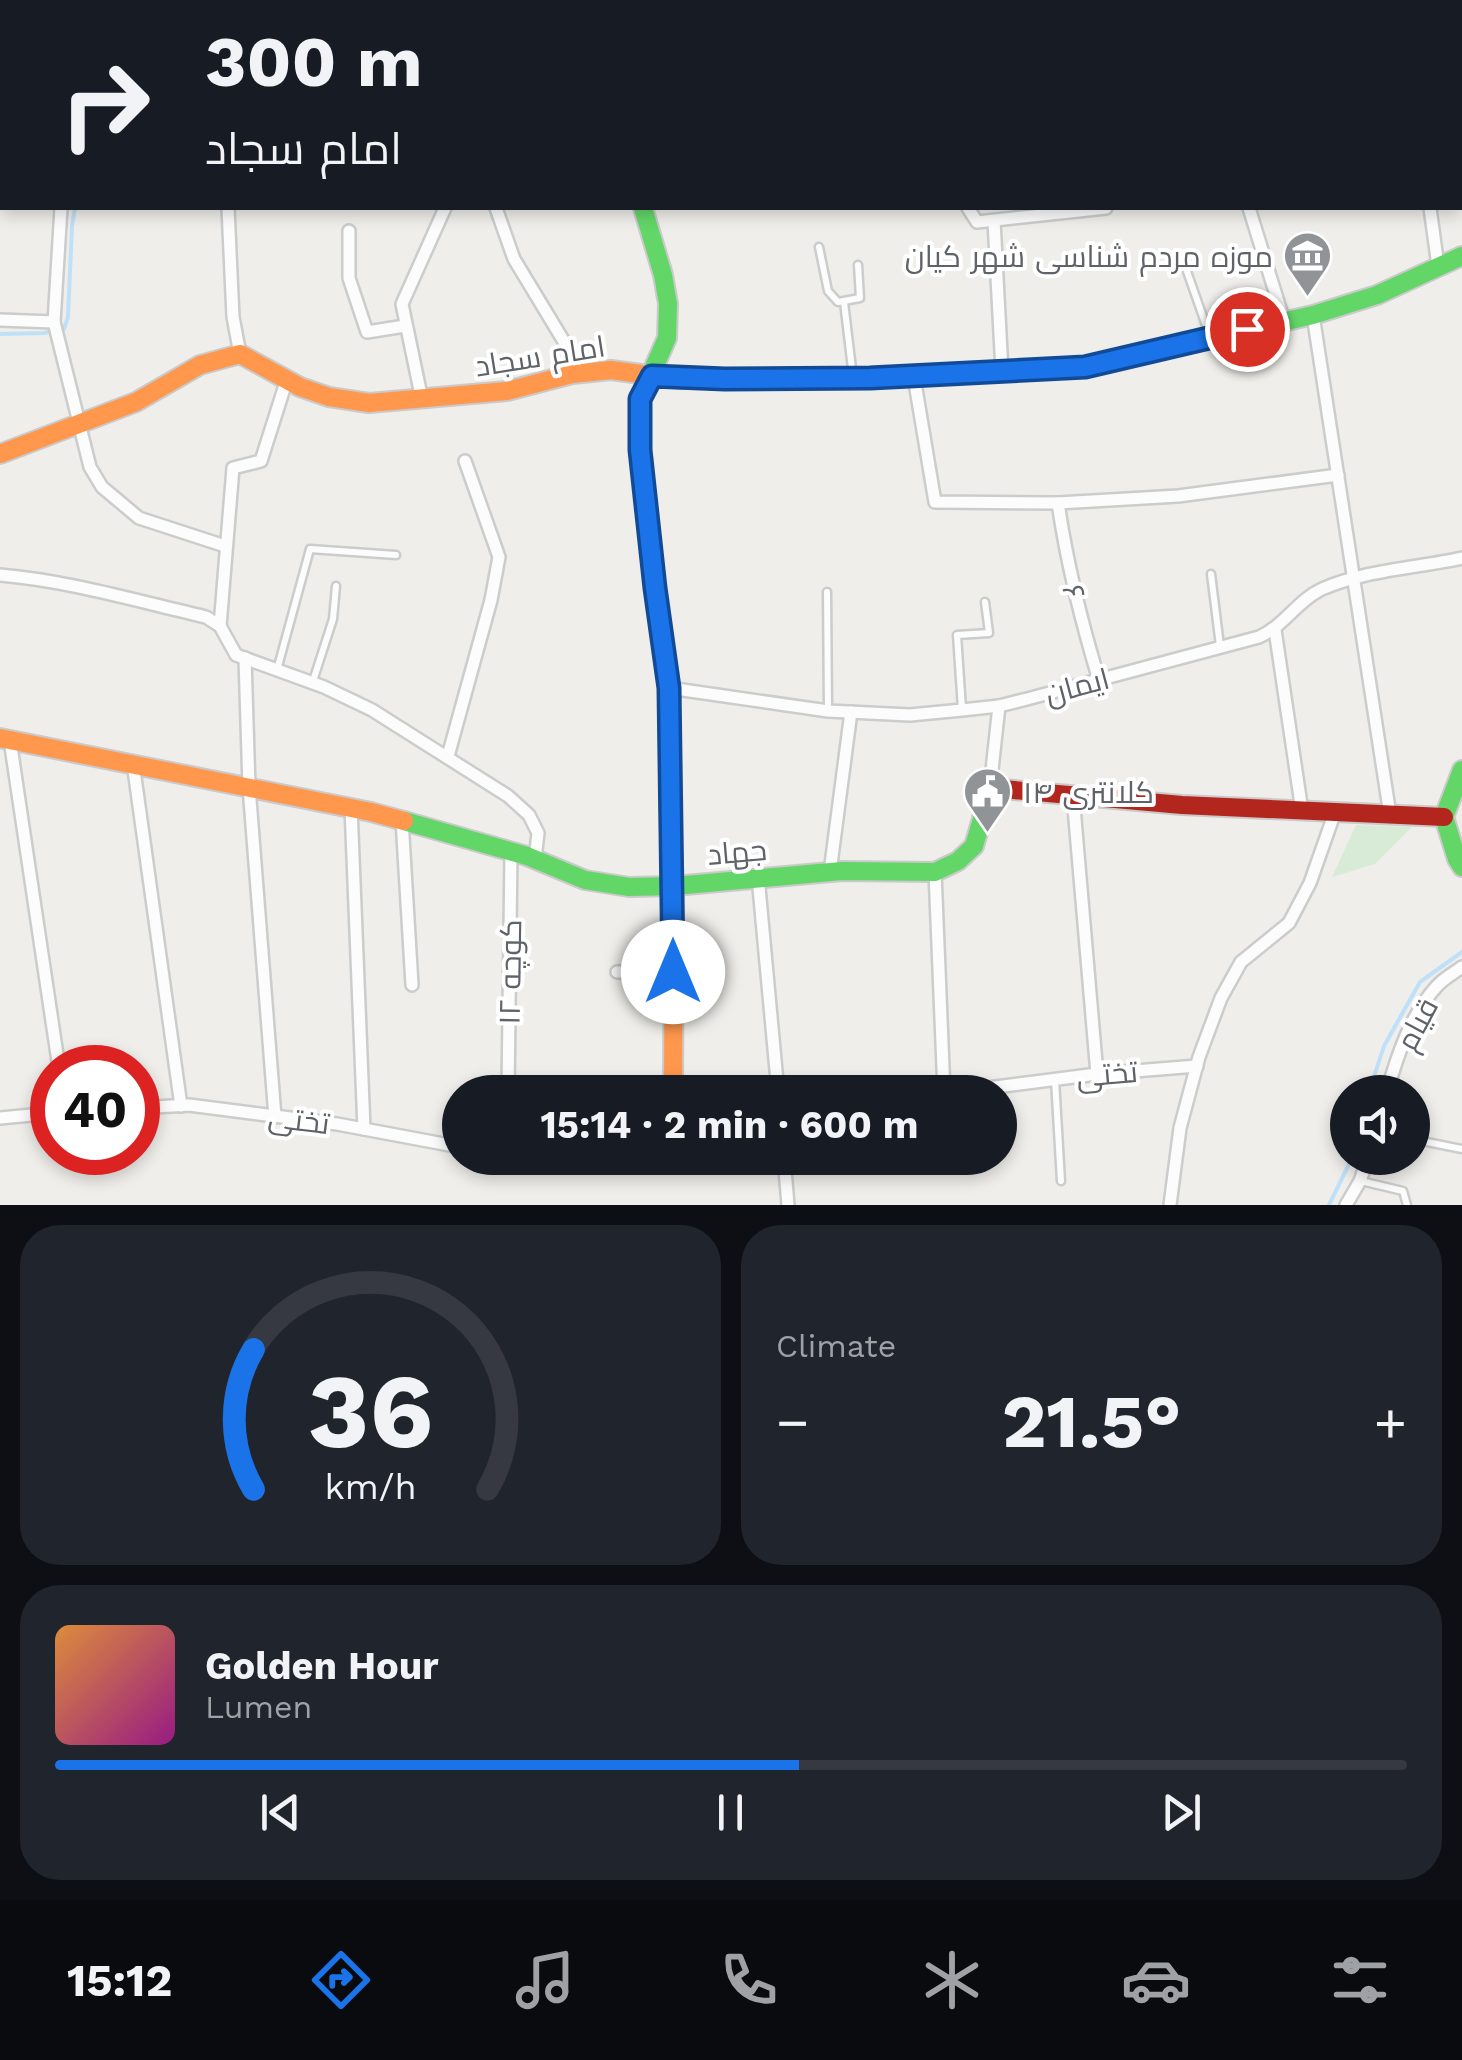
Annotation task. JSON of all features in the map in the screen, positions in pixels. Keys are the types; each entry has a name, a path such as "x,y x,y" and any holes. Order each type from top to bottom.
{"street":[{"path":"61,210 54,322 90,467 102,488 139,518 225,546"},
{"path":"0,454 136,402 200,365 240,354 232,317 228,210"},
{"path":"422,400 402,304 444,210"},
{"path":"497,210 514,259 583,373"},
{"path":"645,210 668,304 667,338 640,399 640,450 669,688 674,886 672,1075"},
{"path":"969,210 977,222 1089,210"},
{"path":"1250,210 1284,321"},
{"path":"1430,210 1438,266"},
{"path":"994,221 1002,371"},
{"path":"349,231 349,278 366,332 404,326"},
{"name":"امام سجاد","path":"240,354 300,387 370,404 507,392 611,370 710,379 914,377 1085,367 1313,314 1377,295 1462,256"},
{"path":"1313,314 1390,815"},
{"path":"0,320 54,322"},
{"path":"914,377 934,502 1058,502 1178,496 1338,475"},
{"path":"220,626 233,468 261,461 286,379"},
{"path":"448,756 500,557 466,460"},
{"name":"۶","path":"1058,502 1065,554 1099,680"},
{"name":"ایمان","path":"669,688 852,712 910,714 998,706 1259,637 1275,630 1318,591 1354,578 1462,558"},
{"path":"0,575 94,589 206,617 220,626 236,655 312,682 372,710 508,796 529,815 538,833 535,859"},
{"path":"1275,630 1302,811"},
{"path":"244,658 249,787 275,1116"},
{"path":"943,1075 935,872 958,861 974,846 990,788 998,706"},
{"path":"830,872 852,712"},
{"path":"5,739 56,1045"},
{"name":"جهاد","path":"5,739 402,820 511,851 584,880 629,887 830,872 935,872"},
{"path":"133,763 181,1106"},
{"path":"1462,770 1444,817 1462,866"},
{"path":"990,788 1182,805 1444,817"},
{"path":"1073,796 1097,1074"},
{"path":"351,808 364,1129"},
{"path":"1170,1205 1180,1128 1221,998 1241,962 1289,923 1310,883 1334,812"},
{"path":"402,820 412,985"},
{"name":"کوچه ۱۲","path":"508,1075 511,851"},
{"path":"758,877 776,1075"},
{"name":"قیام","path":"1393,1075 1404,1040 1424,1003 1439,984 1462,966"},
{"path":"617,972 673,972"},
{"name":"تختی","path":"1017,1083 1197,1066"},
{"name":"تختی","path":"160,1107 275,1116 442,1144"},
{"path":"0,1118 30,1115"},
{"path":"785,1175 788,1205"},
{"path":"1346,1205 1362,1175"}],"lane":[{"path":"820,247 828,291 838,302 860,298 858,264"},
{"path":"1183,260 1210,338"},
{"path":"844,302 854,378"},
{"path":"277,670 310,549 396,555"},
{"path":"1211,574 1220,648"},
{"path":"312,682 333,619 336,586"},
{"path":"826,592 828,710"},
{"path":"962,710 957,635 990,633 985,602"},
{"path":"1055,1078 1061,1181"},
{"path":"1430,1143 1462,1148"},
{"path":"1360,1181 1402,1191 1408,1205"}],"green space":[{"path":"1356,825 1412,827 1375,864 1332,877"}],"waterway":[{"path":"0,334 64,329 75,210"},
{"path":"1375,1075 1384,1046 1420,982 1462,952"},
{"path":"1329,1205 1344,1175"}],"traffic: fast":[{"path":"644,210 668,304 667,338 640,399 640,450 669,688 669,801"},
{"path":"663,377 870,378 1085,367 1313,315 1377,295 1462,256"},
{"path":"1462,770 1444,817 1462,867"},
{"path":"404,821 527,856 585,880 629,887 842,871 935,872 958,861 974,846 991,788"}],"traffic: slow":[{"path":"0,454 136,402 200,365 240,354 300,387 329,397 369,403 507,391 572,374 611,370 663,377"},
{"path":"0,738 404,821"},
{"path":"669,801 674,886 673,1075"}],"traffic: jam":[{"path":"991,788 1182,805 1444,817"}],"place":[{"name":"موزه مردم شناسی شهر کیان","path":"1308,298"},
{"name":"کلانتری ۱۴","path":"988,834"}],"route":[{"path":"673,972 669,688 640,450 640,399 652,376 870,378 1085,367 1247,329"}]}
